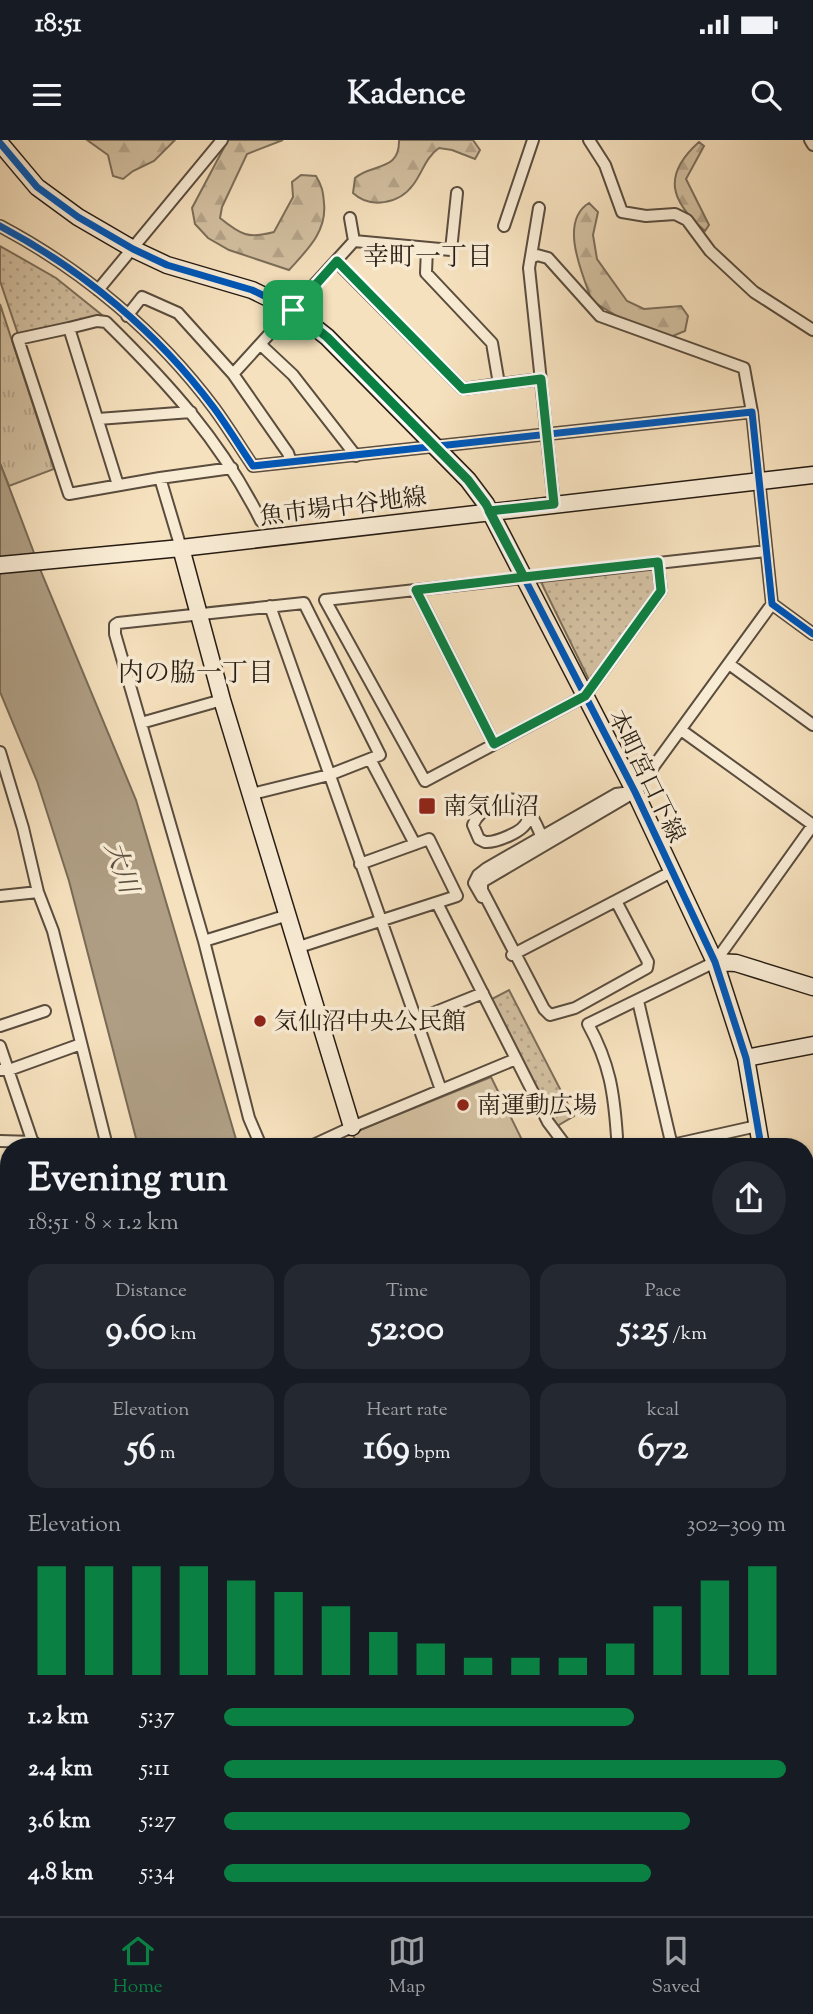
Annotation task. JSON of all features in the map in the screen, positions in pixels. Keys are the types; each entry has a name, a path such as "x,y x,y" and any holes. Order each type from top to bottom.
{"street":[{"path":"98,290 222,140"},
{"path":"505,226 533,140"},
{"path":"589,140 605,165 622,212 646,216 675,214 687,220 710,251 754,292 813,330"},
{"path":"810,140 813,145"},
{"name":"本町宮口下線","path":"0,143 37,187 78,217 132,248 167,264 252,290 293,310 327,337 468,480 489,511 635,792 715,962 746,1058 759,1138"},
{"path":"354,241 451,250 457,193"},
{"path":"538,208 529,268 554,504"},
{"path":"350,218 354,241"},
{"path":"0,226 80,275 164,349 214,408 253,466 752,412"},
{"path":"233,374 354,241"},
{"path":"427,248 426,273 492,343 499,384"},
{"path":"531,258 537,255 548,258 600,316 744,368 752,412 772,604 635,792 617,794 540,841 482,882 482,890 513,954 550,1015 575,1008 647,968 648,962 618,900"},
{"path":"337,261 463,389 541,379"},
{"path":"127,316 142,297 178,313 233,374 288,453 291,462"},
{"path":"232,468 69,494 18,339 97,321 106,322 191,412 232,468 261,521"},
{"path":"69,328 118,485"},
{"path":"261,345 293,375 356,456"},
{"path":"98,419 191,412"},
{"name":"魚市場中谷地線","path":"0,565 181,548 813,475"},
{"path":"160,478 222,700 352,1126"},
{"path":"658,562 661,591 585,696 425,781 326,600 658,562 766,551"},
{"path":"416,590 494,744"},
{"path":"252,794 329,775 380,755 304,604 115,625 115,634 204,941 250,1118 258,1138"},
{"path":"772,604 813,634"},
{"path":"270,606 441,1090"},
{"path":"729,664 813,725"},
{"path":"141,723 222,700"},
{"path":"617,1137 614,1092 601,1048 588,1024 715,962 813,825 681,730"},
{"path":"0,752 23,828 38,892 53,931 105,1138"},
{"path":"370,759 415,844"},
{"path":"525,809 527,822 523,827 494,843 479,839 473,825 480,813 509,799 516,800 525,809 540,841"},
{"path":"523,827 540,841"},
{"path":"299,947 457,897 429,839 360,864"},
{"path":"513,954 673,872"},
{"path":"0,896 38,892"},
{"path":"437,903 548,1122 560,1138"},
{"path":"204,941 288,915"},
{"path":"715,962 736,963 813,987"},
{"path":"416,1020 483,993"},
{"path":"638,1001 670,1138"},
{"path":"0,1026 45,1011"},
{"path":"4,1070 81,1044"},
{"path":"746,1058 813,1045"},
{"path":"0,1046 4,1070 32,1138"},
{"path":"327,1138 516,1059"},
{"path":"703,1138 757,1126"}],"green space":[{"path":"87,140 175,140 154,161 123,179 113,176 108,155"},
{"path":"228,140 283,140 247,154 222,207 220,218 239,232 258,235 274,232 293,197 292,182 301,175 316,176 320,183 324,213 319,232 289,270 229,250 208,238 195,224 192,208"},
{"path":"399,140 473,140 480,150 475,159 439,148 427,161 413,185 400,197 392,200 376,203 353,193 355,178 390,162 398,150"},
{"path":"699,142 704,146 686,179 709,225 705,231 684,209 675,188 679,166"},
{"path":"589,203 598,212 593,235 597,259 627,301 644,309 681,306 688,316 685,331 668,338 617,316 592,301 579,264 574,236 575,223 580,212"},
{"path":"0,246 56,278 102,315 18,334 0,281"},
{"path":"0,304 54,469 9,486 0,464"},
{"path":"654,568 657,589 590,682 539,578"},
{"path":"509,990 574,1116 557,1126 490,1000"},
{"name":"南運動広場","path":"491,1077 521,1138 354,1138 352,1133"}],"water":[{"name":"大川","path":"0,463 42,574 136,800 236,1138 136,1138 69,881 37,781 0,692"}],"cycle path":[{"path":"0,143 37,187 78,217 133,249 167,265 252,290 293,310 327,337 468,480 486,504 635,792 715,962 746,1058 760,1138"},
{"path":"0,226 61,262 144,329 192,380 253,466 752,412 772,604 813,634"}],"place":[{"name":"南気仙沼","path":"427,806"},
{"name":"気仙沼中央公民館","path":"260,1021"},
{"name":"南運動広場","path":"463,1105"}],"district":[{"name":"幸町一丁目","path":"428,256"},
{"name":"内の脇一丁目","path":"196,672"}],"route":[{"path":"293,310 327,337 468,480 486,504 524,577 658,562 661,591 585,696 494,744 416,590 524,577 489,511 554,504 541,379 463,389 337,261 293,310"}]}
